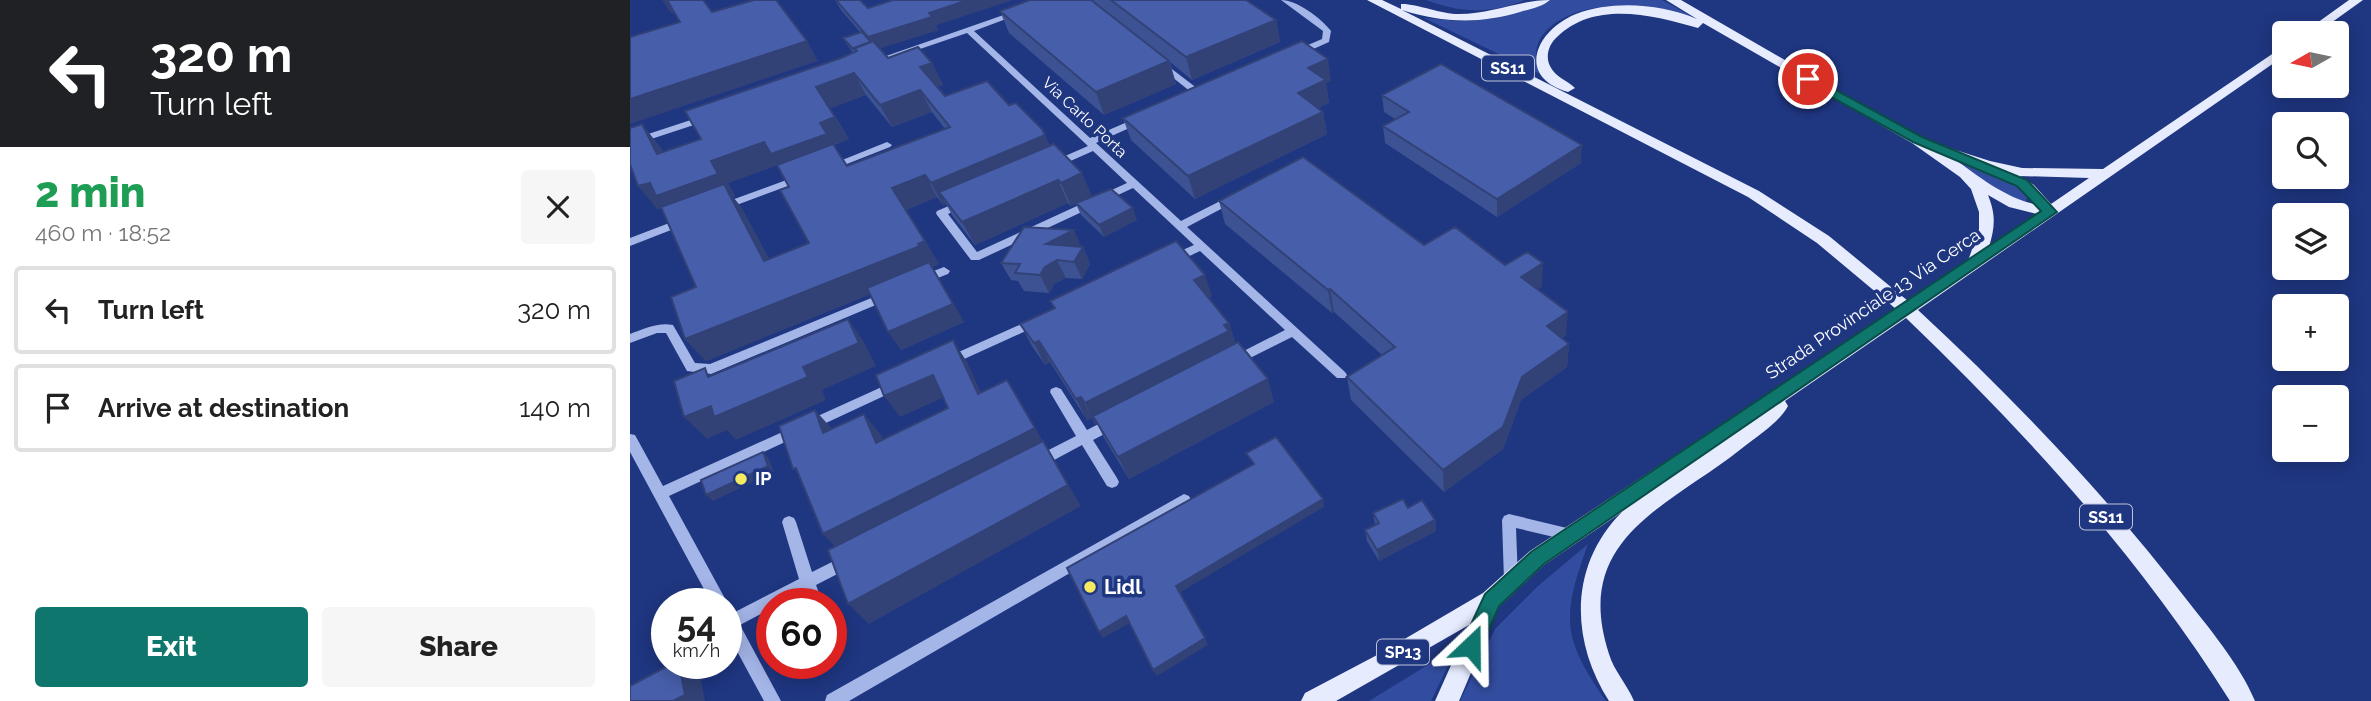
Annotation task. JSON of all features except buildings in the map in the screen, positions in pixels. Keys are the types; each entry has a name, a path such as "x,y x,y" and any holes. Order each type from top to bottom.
{"main road":[{"name":"SS11","path":"1373,0 1766,202 1857,265 1898,300 2028,430 2111,523 2191,626 2243,700"},
{"path":"1390,0 1424,13 1463,18 1506,14 1544,0"},
{"path":"1672,0 1917,140 2014,204 2050,212"},
{"path":"2326,21 2357,0"},
{"path":"1642,136 1605,106 1559,83 1545,69 1543,44 1560,26 1609,10 1667,13 1692,21 1786,67"},
{"name":"Strada Provinciale 13 Via Cerca","path":"1313,701 1387,662 1492,600 1537,558 1975,264 2272,58"},
{"path":"1917,140 2022,183 2050,212"},
{"path":"1979,164 2036,176 2106,173"},
{"path":"1965,174 1978,187 1987,212 1987,229 1975,264"},
{"path":"1622,701 1603,666 1589,616 1591,588 1607,546 1627,520 1735,445 1830,361"},
{"name":"Strada Provinciale 13 Via Cerca","path":"1447,701 1492,600"}],"street":[{"path":"1284,0 1323,26 1328,34 1322,43 1286,58"},
{"path":"864,65 1031,9"},
{"name":"Via Carlo Porta","path":"968,30 1341,375"},
{"path":"1156,60 1199,94"},
{"path":"1187,100 1212,89"},
{"path":"630,143 721,113"},
{"path":"1043,169 1150,116"},
{"path":"823,169 887,145"},
{"path":"707,213 810,174"},
{"path":"979,197 941,213 975,257 1134,184"},
{"path":"1180,226 1238,196"},
{"path":"630,242 694,218"},
{"path":"1164,263 1201,246"},
{"path":"906,287 944,271"},
{"path":"630,338 656,329 669,328 691,368 711,369 894,292"},
{"path":"937,367 1050,315"},
{"path":"1220,369 1294,331"},
{"path":"660,494 912,378"},
{"path":"1056,392 1112,482"},
{"path":"1024,469 1134,413"},
{"path":"630,439 711,588"},
{"path":"834,701 1184,500"},
{"path":"1511,580 1509,520 1572,535"},
{"path":"789,522 809,588"},
{"path":"742,612 856,557"},
{"path":"742,645 773,701"}],"shaded area":[{"path":"1426,0 1525,0 1500,8 1476,10"},
{"path":"1550,0 1662,0 1695,18 1609,7 1575,13 1553,25 1539,42 1536,56 1540,74 1424,18 1461,21 1499,18"},
{"path":"1946,155 2014,185 2027,197 2026,201 2007,197 1996,191"},
{"path":"1588,544 1570,608 1570,626 1581,660 1606,701 1460,701 1495,629 1538,586"},
{"path":"1457,647 1431,701 1369,701"}],"place":[{"name":"IP","path":"741,479"},
{"name":"Lidl","path":"1090,587"}],"route":[{"path":"1471,646 1492,600 1537,558 2050,212 2022,183 1996,170 1917,140 1808,79"}]}
